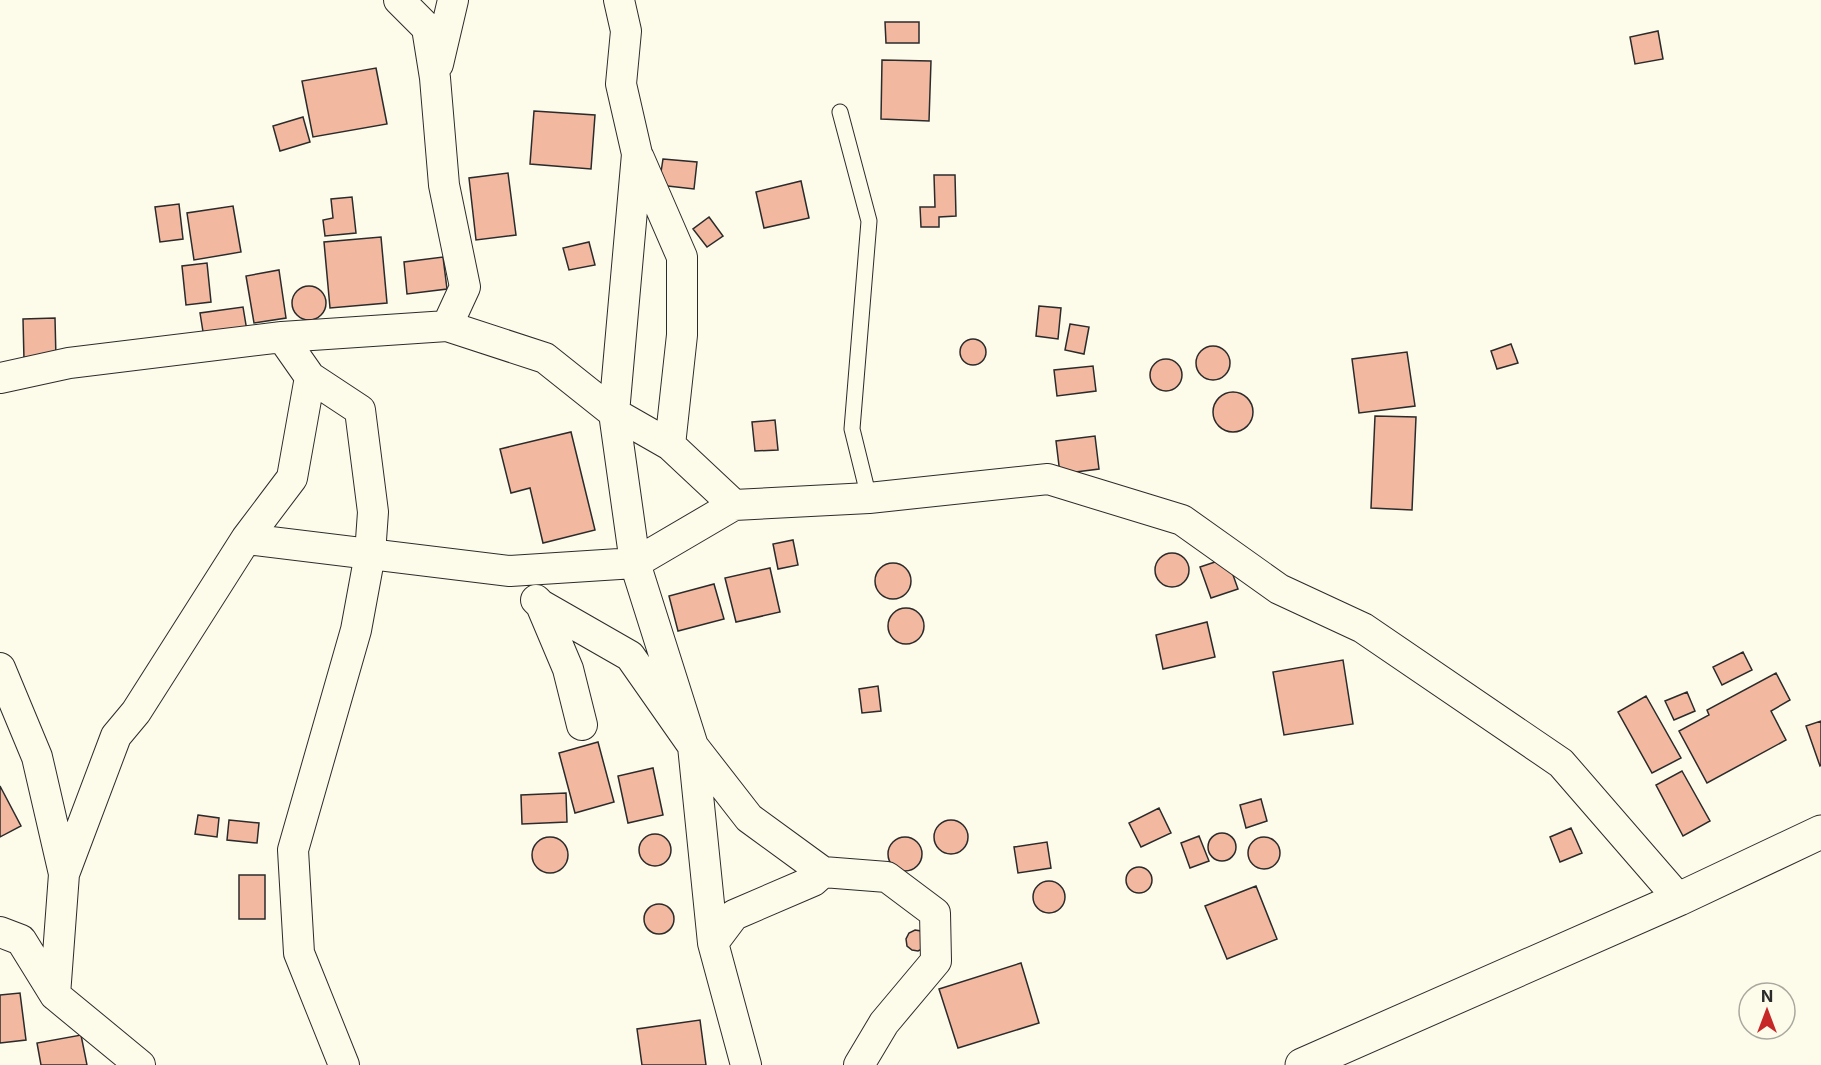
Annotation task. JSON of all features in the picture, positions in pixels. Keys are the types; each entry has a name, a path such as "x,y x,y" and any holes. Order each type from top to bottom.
{"main road":[{"path":"1302,1065 1679,898 1821,832"}],"street":[{"path":"399,0 427,28 435,78 444,185 465,287 447,326"},
{"path":"435,78 453,0"},
{"path":"619,0 626,31 621,84 637,154 682,257 682,335 670,445"},
{"path":"637,154 614,413 635,563 693,746 713,943 746,1065"},
{"path":"0,378 69,363 282,338 447,326 545,358 614,413 670,445 734,505"},
{"path":"282,338 310,376 360,410 373,512 370,554 356,630 293,850 299,953 344,1065"},
{"path":"55,995 64,874 116,736 136,712 246,539 292,478 310,376"},
{"path":"246,539 510,571 635,563 734,505 868,498 1048,479 1182,520 1279,589 1363,628 1561,763 1679,898"},
{"path":"510,571 541,605 630,656 693,746 749,818 822,872 887,877 935,913 936,961 884,1023 859,1065"},
{"path":"541,605 568,669 582,725"},
{"path":"0,668 37,757 64,874"},
{"path":"713,943 734,915 813,881 822,872"},
{"path":"0,932 21,940 55,995 140,1065"}],"lane":[{"path":"840,112 868,221 852,429 868,498"}],"building":[{"path":"885,22 919,22 919,43 886,43"},
{"path":"1658,31 1663,59 1635,64 1630,37"},
{"path":"882,60 931,61 929,121 881,119"},
{"path":"376,68 387,124 313,137 302,81"},
{"path":"534,111 595,115 591,169 530,164"},
{"path":"303,117 310,142 280,151 273,126"},
{"path":"663,159 697,162 694,189 659,185"},
{"path":"508,173 516,235 476,240 469,178"},
{"path":"934,175 955,175 956,216 939,217 939,227 921,227 920,207 935,207"},
{"path":"801,181 809,218 764,228 756,192"},
{"path":"352,197 356,233 325,236 323,220 333,218 331,199"},
{"path":"179,204 183,239 160,242 155,207"},
{"path":"233,206 241,252 194,260 187,213"},
{"path":"709,217 723,236 707,247 693,229"},
{"path":"381,237 387,303 330,308 324,242"},
{"path":"589,242 595,265 569,270 563,248"},
{"path":"443,257 447,289 407,294 404,262"},
{"path":"207,263 211,302 186,305 182,266"},
{"path":"279,270 286,318 254,323 246,276"},
{"path":"309,286 321,291 326,303 321,315 309,320 297,315 292,303 297,291"},
{"path":"1039,306 1061,308 1058,339 1036,336"},
{"path":"243,307 248,337 205,344 200,313"},
{"path":"55,318 56,359 24,360 23,319"},
{"path":"1070,324 1089,327 1084,354 1065,350"},
{"path":"973,339 982,343 986,352 982,361 973,365 964,361 960,352 964,343"},
{"path":"1511,344 1518,363 1497,369 1491,351"},
{"path":"1213,346 1225,351 1230,363 1225,375 1213,380 1201,375 1196,363 1201,351"},
{"path":"1407,352 1415,406 1359,413 1352,359"},
{"path":"1166,359 1177,364 1182,375 1177,386 1166,391 1155,386 1150,375 1155,364"},
{"path":"1093,366 1096,391 1057,396 1054,370"},
{"path":"1233,392 1247,398 1253,412 1247,426 1233,432 1219,426 1213,412 1219,398"},
{"path":"1375,416 1416,417 1412,510 1371,508"},
{"path":"775,420 778,450 755,451 752,422"},
{"path":"571,432 595,530 543,543 530,488 511,493 500,449"},
{"path":"1095,436 1099,469 1060,474 1056,441"},
{"path":"793,540 798,565 778,569 773,544"},
{"path":"1172,553 1184,558 1189,570 1184,582 1172,587 1160,582 1155,570 1160,558"},
{"path":"1227,558 1238,589 1211,598 1200,567"},
{"path":"893,563 906,568 911,581 906,594 893,599 880,594 875,581 880,568"},
{"path":"770,568 780,612 736,622 725,578"},
{"path":"714,584 724,619 678,631 669,596"},
{"path":"906,608 919,613 924,626 919,639 906,644 893,639 888,626 893,613"},
{"path":"1207,622 1215,657 1163,669 1156,635"},
{"path":"1743,652 1752,670 1722,685 1713,667"},
{"path":"1343,660 1353,724 1284,735 1273,672"},
{"path":"1776,673 1790,700 1771,711 1786,740 1707,783 1679,731 1709,715 1707,710"},
{"path":"878,686 881,711 862,713 859,689"},
{"path":"1687,692 1695,711 1674,720 1665,701"},
{"path":"1646,696 1681,758 1652,773 1618,712"},
{"path":"1821,721 1821,765 1820,766 1806,726"},
{"path":"598,742 614,802 575,813 559,753"},
{"path":"653,768 663,815 628,823 618,776"},
{"path":"1682,771 1710,821 1683,836 1656,785"},
{"path":"0,786 21,826 0,837"},
{"path":"566,793 567,822 522,824 521,795"},
{"path":"1261,799 1267,821 1246,828 1240,805"},
{"path":"1159,808 1171,833 1141,847 1129,823"},
{"path":"198,815 219,818 217,837 195,834"},
{"path":"229,820 259,823 257,843 227,840"},
{"path":"951,820 963,825 968,837 963,849 951,854 939,849 934,837 939,825"},
{"path":"1571,828 1582,853 1560,862 1550,837"},
{"path":"1222,833 1232,837 1236,847 1232,857 1222,861 1212,857 1208,847 1212,837"},
{"path":"655,834 666,839 671,850 666,861 655,866 644,861 639,850 644,839"},
{"path":"1199,836 1209,861 1190,868 1181,843"},
{"path":"550,837 563,842 568,855 563,868 550,873 537,868 532,855 537,842"},
{"path":"905,837 917,842 922,854 917,866 905,871 893,866 888,854 893,842"},
{"path":"1264,837 1275,842 1280,853 1275,864 1264,869 1253,864 1248,853 1253,842"},
{"path":"1047,842 1051,868 1018,873 1014,847"},
{"path":"1139,867 1148,871 1152,880 1148,889 1139,893 1130,889 1126,880 1130,871"},
{"path":"239,875 265,875 265,919 239,919"},
{"path":"1049,881 1060,886 1065,897 1060,908 1049,913 1038,908 1033,897 1038,886"},
{"path":"1256,886 1277,939 1227,959 1205,906"},
{"path":"659,904 670,908 674,919 670,930 659,934 648,930 644,919 648,908"},
{"path":"915,930 921,931 924,948 918,951 907,946 906,939 909,933"},
{"path":"1021,963 1039,1023 958,1048 939,989"},
{"path":"20,993 26,1040 0,1043 0,995"},
{"path":"700,1020 706,1065 642,1065 637,1029"},
{"path":"81,1035 87,1065 41,1065 37,1043"}]}
